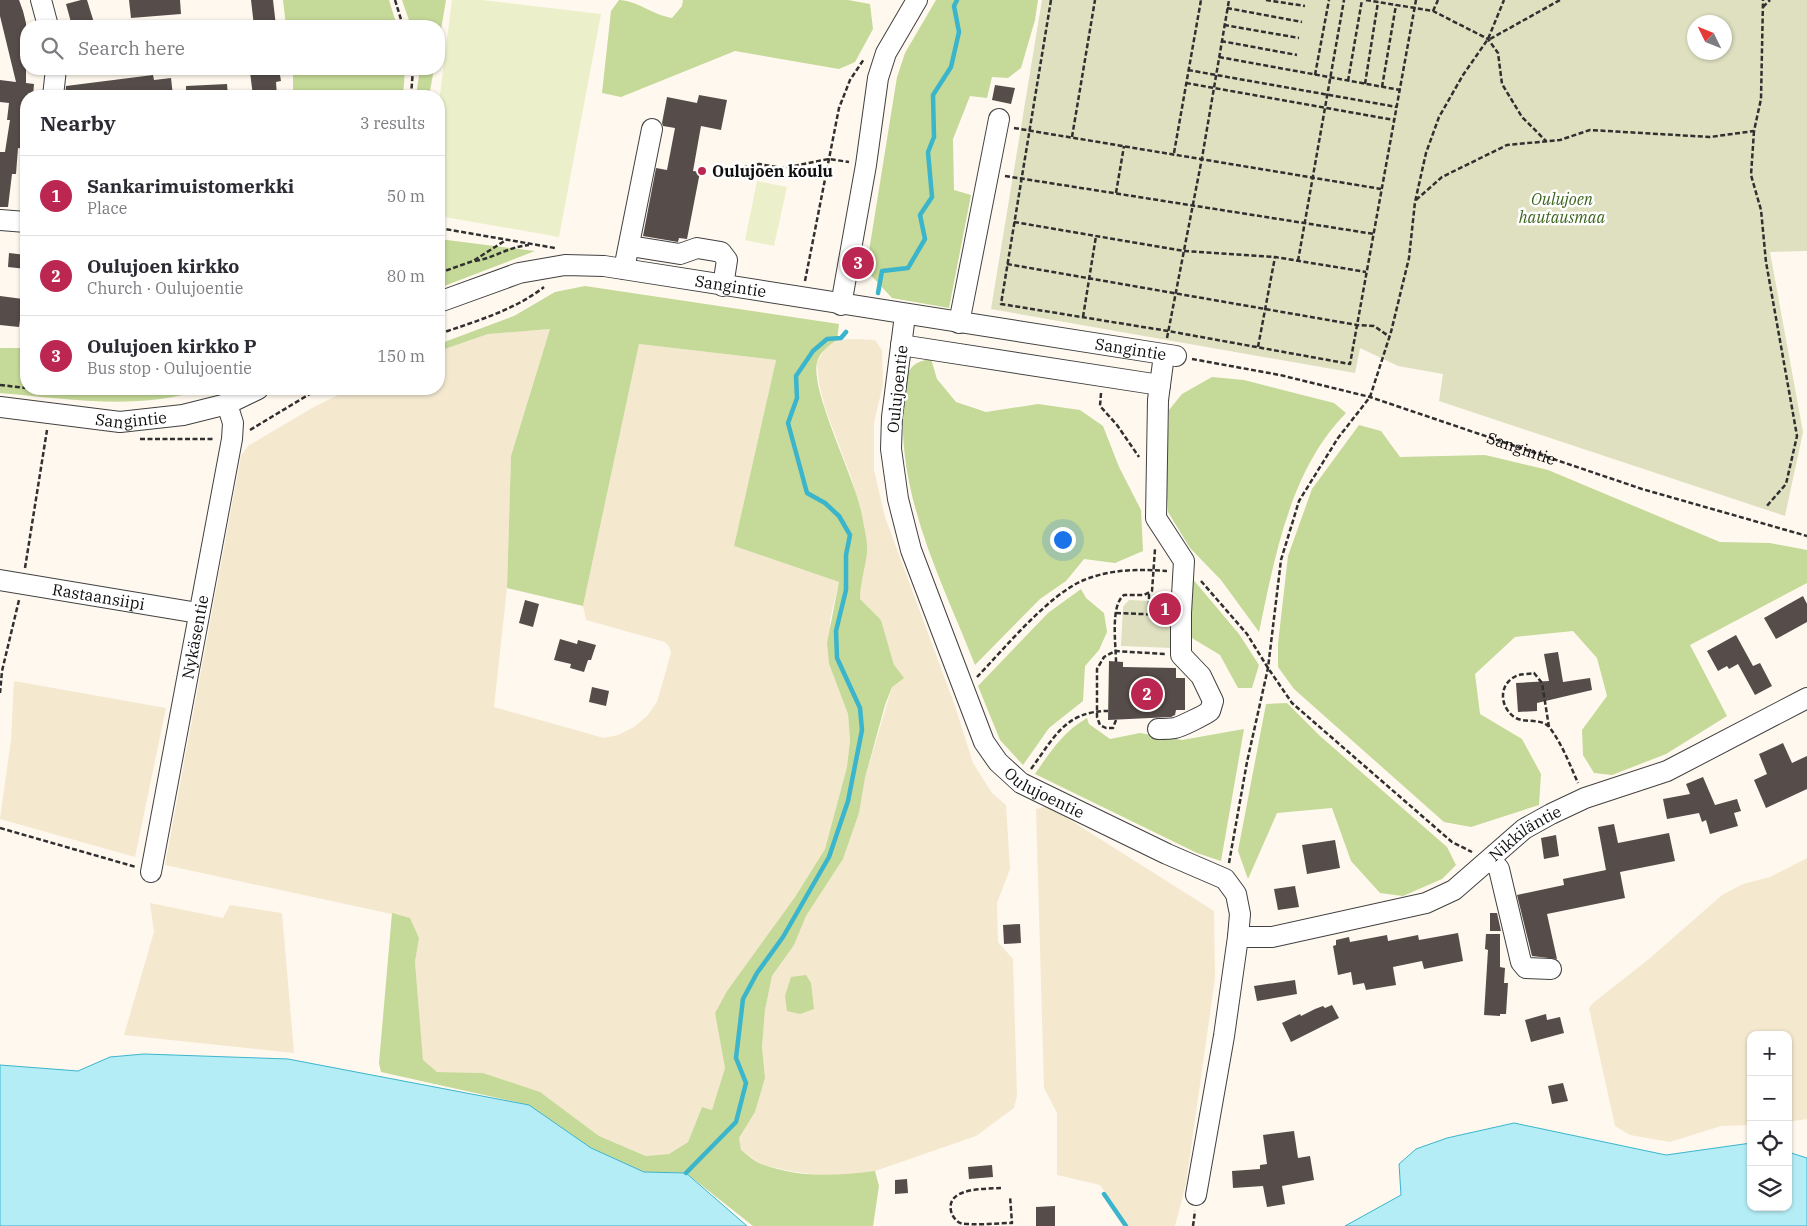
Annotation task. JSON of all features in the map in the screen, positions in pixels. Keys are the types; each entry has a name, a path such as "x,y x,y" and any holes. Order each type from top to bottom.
{"street":[{"path":"41,0 46,20"},
{"path":"841,305 866,165 878,78 886,53 917,0"},
{"path":"54,90 55,75"},
{"path":"960,323 999,122"},
{"path":"624,269 652,129"},
{"path":"0,220 20,222"},
{"path":"630,246 680,254 697,248 721,252 727,260 723,286"},
{"name":"Sangintie","path":"445,300 519,272 565,265 624,269 1170,356"},
{"name":"Oulujoentie","path":"905,315 892,416 891,449 898,499 911,550 984,742 998,762 1021,783 1168,854 1225,879"},
{"path":"901,344 1160,385"},
{"path":"1158,729 1176,728 1210,712 1213,701 1201,676 1181,655 1183,566 1156,518 1160,385 1170,356"},
{"name":"Sangintie","path":"0,407 120,422 183,415 227,404 246,395"},
{"name":"Nykäsentie","path":"152,872 198,613 232,439 233,423 227,404"},
{"name":"Rastaansiipi","path":"0,580 23,582 198,613"},
{"name":"Nikkiläntie","path":"1238,937 1272,937 1426,903 1454,890 1524,829 1585,798 1667,771 1807,698"},
{"path":"1489,861 1499,869 1521,962 1526,968 1551,969"},
{"path":"1196,1195 1224,1036 1238,937 1240,914 1236,894 1225,879"}],"path":[{"path":"395,0 402,20"},
{"path":"1051,0 1000,304 1168,331 1350,364 1416,0"},
{"path":"1072,137 1095,0"},
{"path":"1174,153 1201,0"},
{"path":"1170,356 1168,331 1202,158 1228,0"},
{"path":"1266,0 1305,6"},
{"path":"1315,75 1329,0"},
{"path":"1298,260 1344,0"},
{"path":"1348,81 1364,0 1433,11 1488,39 1498,53 1502,84 1522,117 1546,141"},
{"path":"1433,11 1438,0"},
{"path":"1225,879 1247,762 1268,668 1281,560 1300,501 1338,438 1370,397 1390,338 1410,258 1415,202 1426,154 1439,117 1462,75 1488,39 1504,0"},
{"path":"1488,39 1560,0"},
{"path":"1763,0 1761,98 1754,132 1751,175 1761,210 1766,262 1797,436 1786,484 1766,507"},
{"path":"1763,7 1770,0"},
{"path":"1364,84 1378,2"},
{"path":"1382,87 1396,5"},
{"path":"1227,8 1302,22"},
{"path":"1224,25 1300,38"},
{"path":"1221,41 1297,55"},
{"path":"803,288 839,108 850,80 866,56"},
{"path":"1219,56 1400,90"},
{"path":"1188,70 1397,108"},
{"path":"411,90 413,75"},
{"path":"1186,83 1394,120"},
{"path":"999,122 1029,130 1382,189"},
{"path":"1415,202 1442,176 1507,145 1560,140 1590,130 1710,137 1754,132"},
{"path":"1116,194 1124,145"},
{"path":"735,169 758,164 783,168 829,159 866,165"},
{"path":"989,173 1374,234"},
{"path":"1014,222 1184,251 1275,257 1366,272"},
{"path":"1083,317 1096,236"},
{"path":"445,272 473,261 508,240"},
{"path":"473,261 487,259 513,247 532,244"},
{"path":"1258,347 1264,307 1275,257"},
{"path":"1007,264 1264,307 1357,325 1374,326 1390,338"},
{"path":"445,332 501,313 526,300 546,286"},
{"name":"Sangintie","path":"1170,356 1280,375 1370,397 1642,489 1807,536"},
{"path":"1101,376 1100,406 1117,425 1140,458"},
{"path":"0,386 20,388"},
{"path":"0,693 2,671 23,582 47,426"},
{"path":"1149,614 1149,594 1153,588 1156,518"},
{"path":"964,690 1046,605 1084,580 1125,570 1154,570 1183,566 1247,634 1292,702 1452,842 1489,861"},
{"path":"1116,662 1116,613 1118,602 1124,596 1149,594"},
{"path":"1116,613 1166,615"},
{"path":"1116,720 1113,728 1106,728 1100,725 1096,711 1097,669 1104,657 1115,651 1181,655"},
{"path":"1549,726 1535,720 1517,719 1507,712 1502,698 1506,684 1517,675 1534,673 1542,683 1549,726 1585,798"},
{"path":"1032,767 1056,734 1077,716 1096,711 1108,711"},
{"path":"0,828 152,872"},
{"path":"1001,1188 962,1192 954,1199 950,1207 952,1215 959,1222 970,1225 1012,1222 1010,1196"}],"shaded area":[{"path":"550,329 511,456 507,588 494,707 604,738 618,735 634,727 647,716 657,702 671,653 669,646 665,642 586,620 583,606 639,344 776,360 734,546 839,582 830,620 829,664 848,714 850,740 847,767 825,849 795,897 727,991 715,1013 725,1068 712,1110 702,1107 688,1142 669,1154 647,1156 599,1136 540,1092 483,1073 437,1072 423,1061 415,962 419,938 410,918 165,865 241,456 248,446 312,408 338,395 445,395 445,349 488,334"},
{"path":"837,340 875,340 882,350 883,385 874,422 874,470 885,517 955,706 973,763 992,793 1006,805 1010,869 997,903 998,942 1013,959 1017,1096 1014,1108 976,1136 875,1171 835,1177 795,1172 762,1165 741,1150 739,1138 755,1112 765,1078 762,1047 765,1010 772,976 794,945 806,916 843,859 859,813 865,778 892,687 894,665 881,620 860,599 860,586 867,552 861,513 851,477 825,408 819,383 817,362 826,347"},
{"path":"14,681 166,708 135,857 0,819 11,740"},
{"path":"1048,806 1214,911 1215,978 1186,1184 1175,1226 1128,1226 1100,1185 1057,1175 1057,1113 1044,1088 1036,809"},
{"path":"1807,858 1807,1119 1792,1121 1792,1031 1747,1031 1747,1125 1721,1126 1670,1142 1630,1135 1615,1126 1589,1008 1649,959 1722,895 1743,884 1770,877"},
{"path":"150,903 223,918 230,905 282,913 294,1053 124,1035 154,932"}],"green space":[{"path":"283,0 389,0 395,20 285,20"},
{"path":"402,0 446,0 443,20 409,20"},
{"path":"452,0 482,0 601,14 559,237 445,217 445,90 441,90 442,75 445,75 445,55"},
{"path":"619,0 632,2 672,18 682,6 683,0 848,0 870,4 873,29 855,62 839,69 735,51 621,97 602,93 611,11"},
{"path":"936,0 1038,0 1035,20 1021,68 1008,78 992,77 987,98 970,96 953,139 954,190 971,195 949,308 892,298 866,270 897,77 905,53"},
{"name":"Oulujoen hautausmaa","path":"1042,0 1807,0 1807,251 1770,252 1803,432 1785,516 1439,401 1443,374 1398,366 1360,348 1355,373 991,309"},
{"path":"293,75 405,75 403,90 293,90"},
{"path":"419,75 433,75 430,90 417,90"},
{"path":"757,181 787,187 774,246 745,240"},
{"path":"445,240 535,251 445,286"},
{"path":"585,286 839,324 837,340 825,349 818,358 817,376 820,394 858,500 865,530 867,553 860,599 881,620 894,665 904,678 892,687 885,705 865,778 859,813 843,859 806,916 794,945 772,976 765,1010 762,1047 765,1078 755,1112 739,1138 741,1150 758,1163 778,1169 819,1175 875,1171 879,1186 873,1226 753,1226 686,1173 644,1172 591,1148 529,1105 381,1072 379,1063 392,913 410,918 419,938 415,962 423,1060 437,1072 483,1073 540,1092 599,1136 646,1156 669,1154 688,1142 702,1107 712,1110 725,1068 715,1013 727,991 795,897 825,849 847,767 850,740 848,714 829,664 827,643 839,582 734,546 776,360 639,344 583,606 507,588 511,456 550,329 488,334 445,349 445,342 514,316 555,292"},
{"path":"0,348 20,348 20,395 0,393"},
{"path":"931,359 937,379 956,402 986,412 1038,404 1080,410 1103,426 1119,467 1141,510 1143,551 1115,563 1084,559 1066,581 1040,599 975,665 924,536 914,503 907,469 903,435 907,378 911,368 916,364"},
{"path":"1212,377 1244,380 1334,403 1346,413 1327,436 1311,461 1298,487 1279,544 1259,632 1221,580 1190,548 1168,512 1166,478 1169,410 1182,394"},
{"path":"22,395 183,395 128,402"},
{"path":"1359,425 1381,431 1400,457 1485,455 1548,470 1720,542 1770,543 1807,550 1807,583 1690,645 1727,716 1666,754 1612,775 1594,773 1583,755 1582,730 1607,696 1597,658 1573,631 1515,637 1475,674 1480,714 1522,739 1541,774 1539,805 1471,827 1444,822 1294,689 1278,667 1278,644 1288,556 1312,489"},
{"path":"1191,577 1239,634 1259,665 1252,688 1238,688 1220,655 1192,638"},
{"path":"1081,589 1086,598 1104,613 1107,632 1099,650 1085,666 1083,701 1049,728 1023,765 1000,740 978,686 1048,613"},
{"path":"1129,600 1174,602 1172,648 1121,646 1123,607"},
{"path":"1287,703 1320,736 1447,847 1456,865 1442,879 1403,896 1380,893 1351,861 1332,808 1277,813 1248,879 1238,851 1266,704"},
{"path":"1087,718 1089,724 1110,739 1140,733 1182,740 1244,729 1221,861 1197,853 1035,774 1064,736"},
{"path":"806,975 811,983 814,1009 800,1014 787,1011 785,996 791,977"}],"water":[{"path":"144,1054 288,1059 529,1105 591,1148 644,1172 686,1173 747,1226 0,1226 0,1065 78,1071 110,1057"},
{"path":"1514,1123 1666,1155 1747,1144 1747,1211 1792,1211 1792,1153 1807,1158 1807,1226 1345,1226 1401,1195 1399,1164 1416,1149 1447,1138"}],"building":[{"path":"0,0 19,0 25,20 20,20 20,75 26,75 26,83 34,84 34,90 20,90 20,148 18,148 16,174 12,174 8,207 0,207 0,152 5,152 10,120 7,120 9,103 0,102 0,80 16,82 0,16"},
{"path":"87,0 93,20 70,20 66,4"},
{"path":"129,0 180,0 181,14 131,18"},
{"path":"251,0 273,0 275,20 253,20"},
{"path":"153,75 154,80 171,78 172,90 66,90 66,86"},
{"path":"250,75 280,75 281,81 276,82 277,90 252,90"},
{"path":"227,84 228,90 186,90 186,86"},
{"path":"995,85 1015,88 1011,104 992,100"},
{"path":"699,95 727,100 721,130 701,126 693,171 700,172 687,239 679,238 678,242 643,236 656,168 667,170 675,128 663,126 662,123 667,97 697,103"},
{"path":"9,253 20,254 20,268 8,267"},
{"path":"0,296 20,299 19,327 0,325"},
{"path":"1803,596 1807,604 1807,622 1776,639 1764,618"},
{"path":"525,600 539,604 533,627 519,623"},
{"path":"1736,635 1753,666 1760,663 1772,686 1755,695 1738,664 1729,669 1727,666 1718,671 1707,651"},
{"path":"560,639 577,644 578,640 596,645 591,660 588,660 584,672 570,668 571,664 554,660"},
{"path":"1558,652 1563,682 1590,678 1592,690 1537,703 1537,711 1518,712 1516,683 1549,681 1544,654"},
{"path":"1109,661 1123,662 1123,667 1176,668 1176,678 1185,678 1185,710 1176,710 1175,715 1171,717 1108,720"},
{"path":"592,687 609,691 606,706 589,702"},
{"path":"1783,743 1792,763 1807,756 1807,789 1766,808 1754,780 1767,774 1759,754"},
{"path":"1703,777 1715,805 1737,799 1741,811 1734,813 1738,826 1710,834 1706,820 1702,822 1699,813 1667,819 1663,799 1690,794 1686,784"},
{"path":"1614,824 1618,843 1669,833 1675,861 1620,872 1625,898 1547,914 1557,959 1532,956 1517,895 1564,885 1563,879 1606,870 1598,827"},
{"path":"1556,835 1559,856 1544,859 1541,838"},
{"path":"1335,840 1340,868 1307,874 1302,845"},
{"path":"1295,886 1299,907 1278,910 1274,889"},
{"path":"1490,913 1497,913 1501,931 1490,931"},
{"path":"1020,924 1021,943 1004,944 1003,925"},
{"path":"1458,933 1463,961 1424,969 1422,961 1393,967 1396,985 1366,990 1364,983 1353,985 1351,972 1338,975 1333,946 1336,945 1336,940 1349,937 1350,942 1387,935 1388,941 1418,935 1419,940"},
{"path":"1486,934 1500,934 1500,967 1505,968 1504,983 1508,983 1506,1014 1500,1014 1500,1016 1484,1015 1488,950 1485,949"},
{"path":"1295,980 1297,994 1257,1001 1254,986"},
{"path":"1332,1005 1339,1018 1291,1042 1282,1023 1300,1014 1301,1016 1323,1006 1325,1008"},
{"path":"1546,1014 1547,1020 1560,1017 1564,1033 1531,1042 1525,1020"},
{"path":"1563,1083 1568,1101 1552,1104 1548,1086"},
{"path":"1294,1131 1298,1158 1310,1156 1314,1180 1282,1186 1285,1204 1267,1207 1263,1186 1233,1188 1232,1171 1260,1169 1260,1165 1267,1164 1263,1135"},
{"path":"992,1165 993,1177 969,1179 968,1167"},
{"path":"907,1179 908,1193 895,1194 895,1180"},
{"path":"1055,1206 1055,1226 1036,1226 1036,1207"}],"waterway":[{"path":"878,293 882,271 908,268 925,239 920,215 932,197 928,152 934,137 933,95 951,67 959,32 954,6 957,0"},
{"path":"686,1173 736,1122 746,1083 736,1058 743,999 757,973 783,937 829,857 848,801 862,730 860,708 837,658 836,631 846,590 846,555 850,535 839,516 825,503 807,493 788,423 797,398 796,376 813,351 827,339 841,338 846,332"},
{"path":"1104,1194 1126,1226"}],"place":[{"name":"Oulujoen koulu","path":"702,171"},
{"name":"Oulujoen kirkko P","path":"858,263"},
{"name":"Sankarimuistomerkki","path":"1165,609"},
{"name":"Oulujoen kirkko","path":"1147,694"}]}
